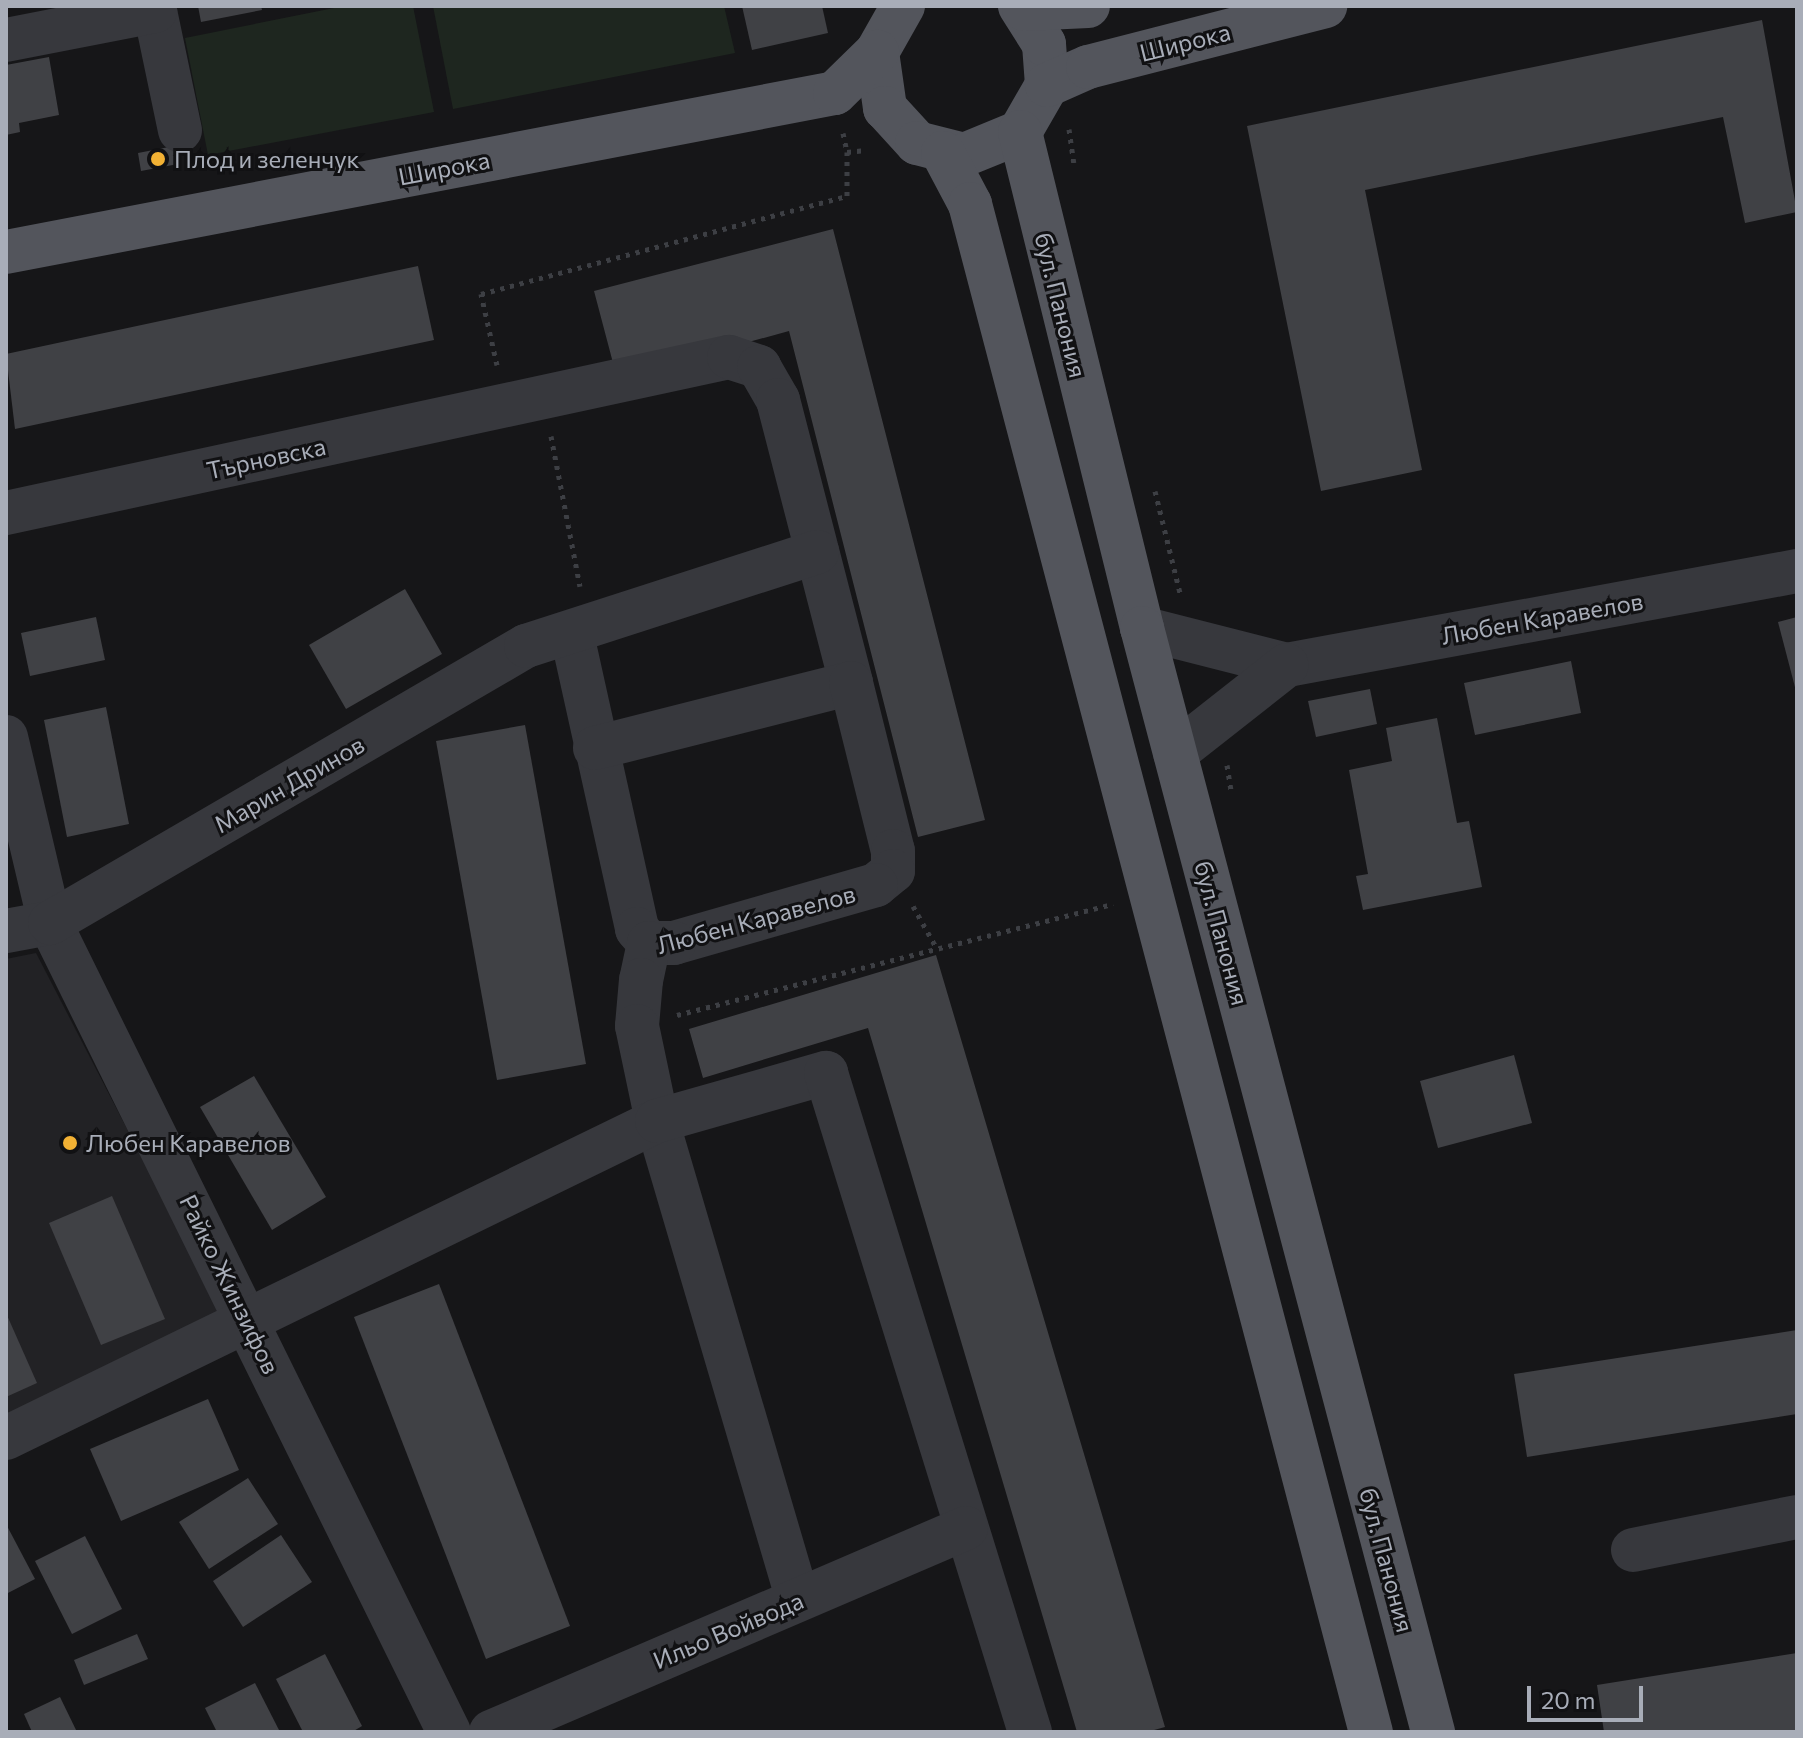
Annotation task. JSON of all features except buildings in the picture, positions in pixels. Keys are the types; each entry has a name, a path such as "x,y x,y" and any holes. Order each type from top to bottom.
{"main road":[{"path":"902,6 877,52 835,93 943,153 970,204 1148,896 1371,1732"},
{"path":"943,153 984,152 1020,132 1047,85 1044,44 1022,8 1088,6"},
{"name":"Широка","path":"1047,85 1088,67 1325,6"},
{"path":"877,52 878,90 895,124"},
{"name":"Широка","path":"6,252 835,93"},
{"name":"бул. Панония","path":"1020,132 1142,628 1433,1732"}],"street":[{"path":"6,40 155,9 180,130"},
{"path":"526,404 729,357 759,367 778,400 851,683 595,748"},
{"name":"Търновска","path":"6,513 526,404"},
{"name":"Марин Дринов","path":"6,931 50,923 526,646 572,635 817,552"},
{"name":"Любен Каравелов","path":"1142,628 1287,665 1797,571"},
{"path":"572,635 637,929 649,943"},
{"name":"Любен Каравелов","path":"1175,753 1287,665"},
{"name":"Любен Каравелов","path":"798,1599 657,1121 637,1026 649,943 674,943 876,885 893,871 851,683"},
{"name":"Райко Жинзифов","path":"6,737 50,923 449,1732"},
{"path":"6,1438 657,1121 826,1073 1030,1732"},
{"path":"1633,1550 1797,1517"},
{"name":"Ильо Войвода","path":"491,1732 966,1528"}],"path":[{"path":"1076,179 1067,113 1091,88 1088,67"},
{"path":"572,635 582,577 553,438 498,371 481,294 847,196 847,152"},
{"path":"1150,472 1192,641"},
{"path":"1219,719 1234,805"},
{"path":"637,1026 1148,896"}],"shaded area":[{"path":"344,6 413,6 434,112 208,155 185,38"},
{"path":"433,6 724,6 735,53 453,109"},
{"name":"Любен Каравелов","path":"36,953 230,1328 6,1429 6,959"}],"place":[{"name":"Плод и зеленчук","path":"158,159"},
{"name":"Любен Каравелов","path":"70,1143"}]}
